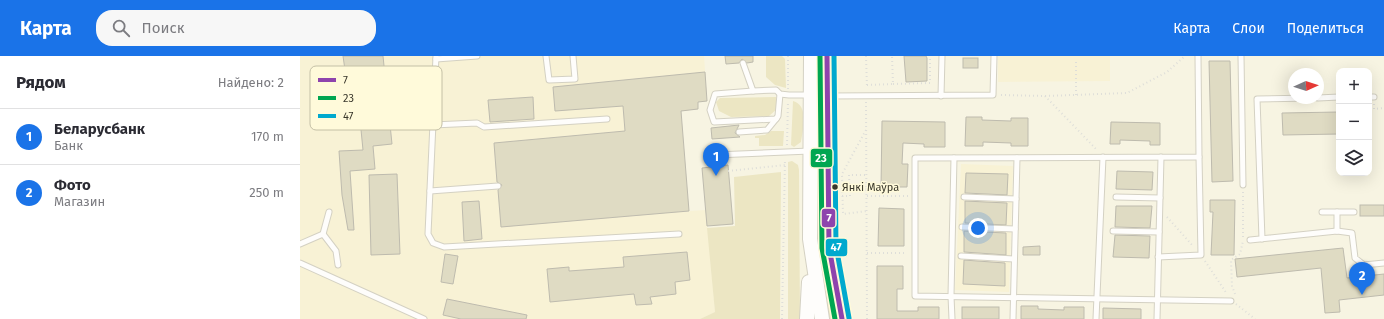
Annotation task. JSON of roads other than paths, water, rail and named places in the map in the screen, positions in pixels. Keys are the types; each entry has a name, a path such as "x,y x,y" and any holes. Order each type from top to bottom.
{"main road":[{"path":"807,319 810,239 811,56"},
{"path":"827,56 829,247 842,319"},
{"path":"810,239 822,319"}],"lane":[{"path":"436,57 477,56"},
{"path":"546,56 549,80 575,79 573,56"},
{"path":"941,96 942,56"},
{"path":"827,96 866,97 993,95 994,56"},
{"path":"1158,257 1201,255 1198,56"},
{"path":"1241,56 1243,185"},
{"path":"743,63 753,91"},
{"path":"776,119 714,122 710,110 715,94 776,90 780,94 811,96"},
{"path":"739,132 767,130 778,116 780,94"},
{"path":"1324,98 1336,97"},
{"path":"1262,239 1257,99 1288,98"},
{"path":"442,125 477,123 484,128 606,119"},
{"path":"433,130 428,234 433,243 444,247 680,234"},
{"path":"715,155 811,151"},
{"path":"1096,319 1103,157"},
{"path":"1157,319 1161,157"},
{"path":"1200,157 915,158 915,296 1231,301"},
{"path":"952,319 951,296 954,158"},
{"path":"1013,319 1012,297 1017,158"},
{"path":"430,190 498,186"},
{"path":"964,197 1016,199"},
{"path":"1116,197 1160,198"},
{"path":"323,234 329,212"},
{"path":"1322,212 1354,212"},
{"path":"1337,212 1337,231"},
{"path":"962,227 1015,229"},
{"path":"1113,231 1159,232"},
{"path":"1250,240 1337,231 1352,233 1355,258 1364,265 1384,263"},
{"path":"300,244 323,234"},
{"path":"323,234 336,251 338,265"},
{"path":"961,256 1014,259"},
{"path":"300,263 424,319"}],"place":[{"name":"Беларусбанк","path":"716,176"},
{"name":"Янкі Маўра","path":"835,187"},
{"name":"Фото","path":"1362,295"}]}
